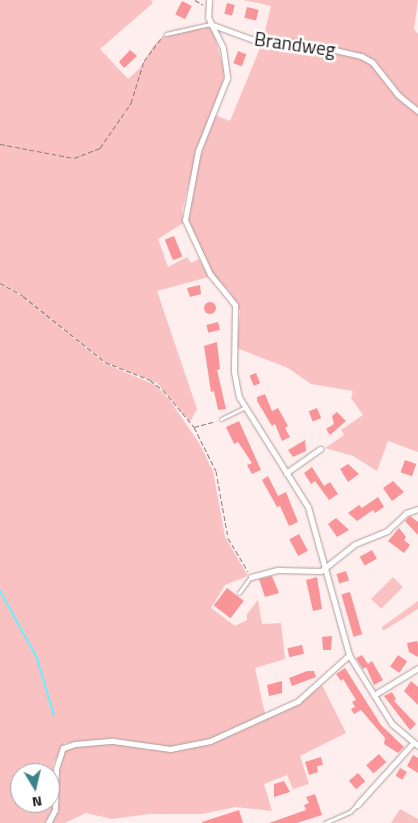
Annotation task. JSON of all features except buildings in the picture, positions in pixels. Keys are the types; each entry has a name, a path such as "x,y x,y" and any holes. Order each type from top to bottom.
{"street":[{"path":"210,0 208,7 210,24 223,48 227,78 198,151 185,220 210,274 235,305 234,372 244,408 310,512 349,655 392,724 416,745 357,806"},
{"name":"Brandweg","path":"210,24 262,43 300,42 361,56 372,62 402,99 418,111"},
{"path":"286,473 320,449"},
{"path":"251,577 278,570 325,569 355,544 387,531 406,513 418,508"},
{"path":"48,823 55,810 56,769 62,748 75,744 113,740 170,749 210,741 298,701 349,655"},
{"path":"374,696 418,668"}],"lane":[{"path":"166,34 210,24"},
{"path":"221,418 244,408"},
{"path":"240,593 251,577"},
{"path":"325,823 350,812 357,806"}],"path":[{"path":"195,0 208,7"},
{"path":"0,144 22,146 66,157 86,155 106,142 131,103 139,69 154,45 166,34"},
{"path":"0,283 23,296 105,362 156,383 194,427 218,478 228,538 251,577"},
{"path":"194,427 221,418"}],"shaded area":[{"path":"0,0 151,0 153,3 100,49 128,79 139,69 154,45 166,34 209,26 215,37 224,70 223,84 189,183 182,211 183,223 158,239 168,267 187,257 191,263 199,259 209,277 157,291 197,409 190,422 157,383 105,362 23,296 0,283"},
{"path":"243,0 418,0 414,29 418,34 418,107 404,97 376,62 373,62 405,105 418,113 418,452 388,441 377,471 353,456 325,448 344,435 341,430 363,415 351,398 353,391 311,384 288,368 237,348 240,311 229,291 210,271 187,222 188,204 201,155 215,115 230,121 262,43 271,6"},
{"path":"0,284 23,297 104,363 155,385 169,399 199,443 213,471 225,537 248,576 225,585 211,608 235,626 247,620 247,614 258,600 262,624 281,623 285,659 255,668 265,714 209,739 170,748 114,738 65,743 54,763 10,763 10,813 51,813 45,823 0,823"},
{"path":"393,577 403,587 381,609 371,599"},
{"path":"418,601 418,609 383,631 382,627"},
{"path":"322,685 346,733 300,756 309,784 293,789 287,775 264,784 272,811 236,807 202,814 149,814 112,819 86,813 65,823 52,823 55,813 60,813 60,764 63,751 72,746 113,742 148,750 188,748 283,711"},
{"path":"400,809 418,819 418,823 391,823"}],"waterway":[{"path":"0,591 37,658 54,716"}]}
